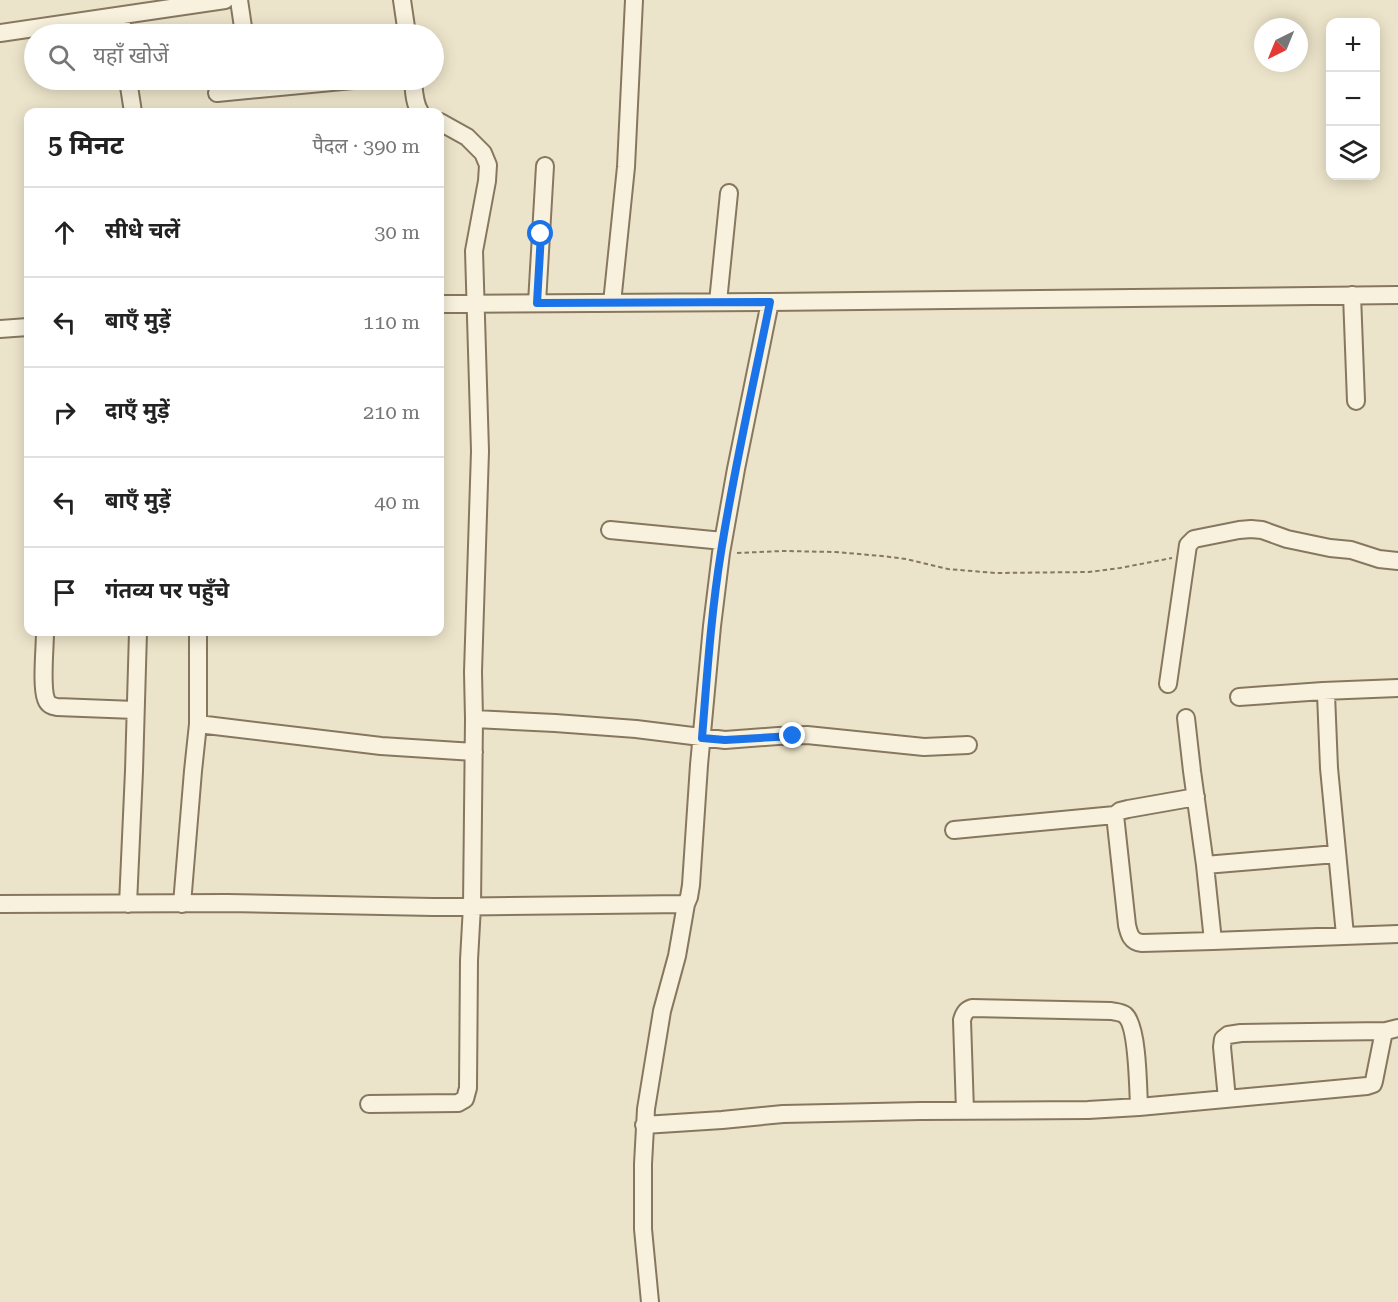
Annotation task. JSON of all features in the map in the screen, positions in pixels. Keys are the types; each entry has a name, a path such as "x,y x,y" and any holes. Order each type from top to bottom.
{"street":[{"path":"64,24 225,0"},
{"path":"239,0 243,24"},
{"path":"402,0 406,24"},
{"path":"612,303 626,167 634,0"},
{"path":"121,16 122,24"},
{"path":"0,33 24,30"},
{"path":"130,90 132,108"},
{"path":"217,93 230,90"},
{"path":"414,90 417,108"},
{"path":"369,1104 458,1103 467,1096 472,906 473,672 480,451 474,251 488,165 483,153 467,137 444,124"},
{"path":"537,303 545,166"},
{"path":"718,303 729,193"},
{"path":"1352,295 1356,401"},
{"path":"444,304 1398,295"},
{"path":"650,1302 643,1229 644,1125 649,1083 662,1011 677,956 691,885 712,626 722,547 735,469 770,302"},
{"path":"0,329 24,327"},
{"path":"610,530 722,547"},
{"path":"1168,684 1188,544 1194,539 1239,530 1262,530 1287,539 1398,561"},
{"path":"45,636 44,688 49,704 53,707 135,710"},
{"path":"128,904 138,636"},
{"path":"182,904 198,724 198,636"},
{"path":"1239,697 1398,688"},
{"path":"1323,691 1326,694 1329,768 1345,936"},
{"path":"1186,718 1213,941"},
{"path":"474,719 636,729 725,740 807,735 924,747 968,745"},
{"path":"198,724 359,744 474,752"},
{"path":"954,830 1115,815 1128,809 1196,797"},
{"path":"1115,815 1126,925 1135,941 1142,943 1398,934"},
{"path":"1205,865 1336,854"},
{"path":"0,904 433,907 686,904"},
{"path":"965,1111 962,1020 963,1014 972,1008 1112,1011 1125,1015 1134,1037 1139,1107"},
{"path":"644,1125 783,1114 1088,1110 1370,1086 1376,1074 1380,1042 1392,1029"},
{"path":"1227,1099 1222,1047 1223,1039 1228,1035 1392,1029"}],"path":[{"path":"722,547 882,556 948,569 996,573 1089,572 1187,555"}],"route":[{"path":"541,234 537,303 770,302 735,469 721,553 702,738 745,740 793,736"}]}
